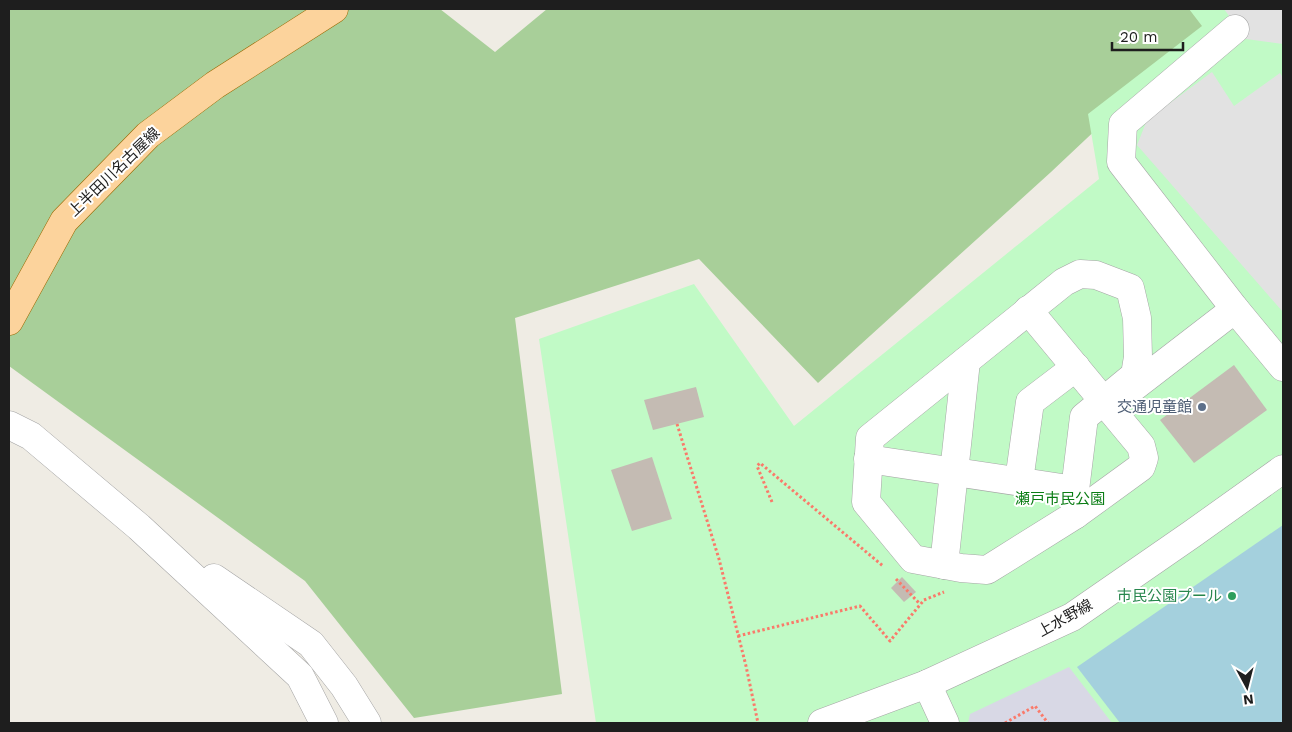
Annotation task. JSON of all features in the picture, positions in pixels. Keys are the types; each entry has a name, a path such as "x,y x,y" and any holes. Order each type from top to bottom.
{"main road":[{"name":"上半田川名古屋線","path":"9,321 64,221 148,135 215,85 334,9"}],"street":[{"path":"1235,29 1123,124 1121,162 1283,367"},
{"path":"1028,310 1140,446 1144,458 1141,467 1075,502 987,570 912,558 866,502 870,438 1028,310 1064,282 1080,274 1096,275 1130,288 1137,318 1138,357 1135,375 1106,404"},
{"path":"1075,502 1084,417 1106,404 1235,308"},
{"path":"953,566 954,472 966,361"},
{"path":"1019,481 1030,402 1076,368"},
{"path":"9,425 31,436 139,526 300,676 324,723"},
{"path":"868,459 1019,481 1075,502"},
{"name":"上水野線","path":"822,723 927,684 1072,617 1283,469"},
{"path":"139,526 311,644 344,686 367,723"},
{"path":"927,684 946,723"}],"path":[{"path":"677,424 719,559 758,723"},
{"path":"772,502 757,466 760,463 889,572"},
{"path":"738,636 860,606 890,642 924,600 957,587 953,566"},
{"path":"895,579 920,604"},
{"path":"1005,723 1035,706 1048,723"}],"green space":[{"path":"9,9 440,9 495,52 547,9 1190,9 1205,27 1051,172 818,383 699,259 515,318 562,694 414,718 305,581 9,366"},
{"name":"瀬戸市民公園","path":"1189,9 1283,9 1283,723 596,723 539,339 694,284 794,426 1099,179 1088,114 1202,26"}],"shaded area":[{"path":"1224,9 1283,9 1283,44 1246,39"},
{"path":"1212,72 1234,106 1280,73 1283,78 1283,312 1137,145 1147,120"},
{"path":"1069,667 1112,723 968,723 970,714"}],"water":[{"name":"市民公園プール","path":"1283,525 1283,723 1120,723 1077,667"}],"building":[{"path":"1234,365 1267,410 1194,463 1160,420"},
{"path":"696,387 704,417 653,430 644,400"},
{"path":"652,457 672,519 632,531 611,470"},
{"path":"902,577 916,592 904,602 891,588"}],"place":[{"name":"交通児童館","path":"1202,407"},
{"name":"市民公園プール","path":"1232,596"}]}
